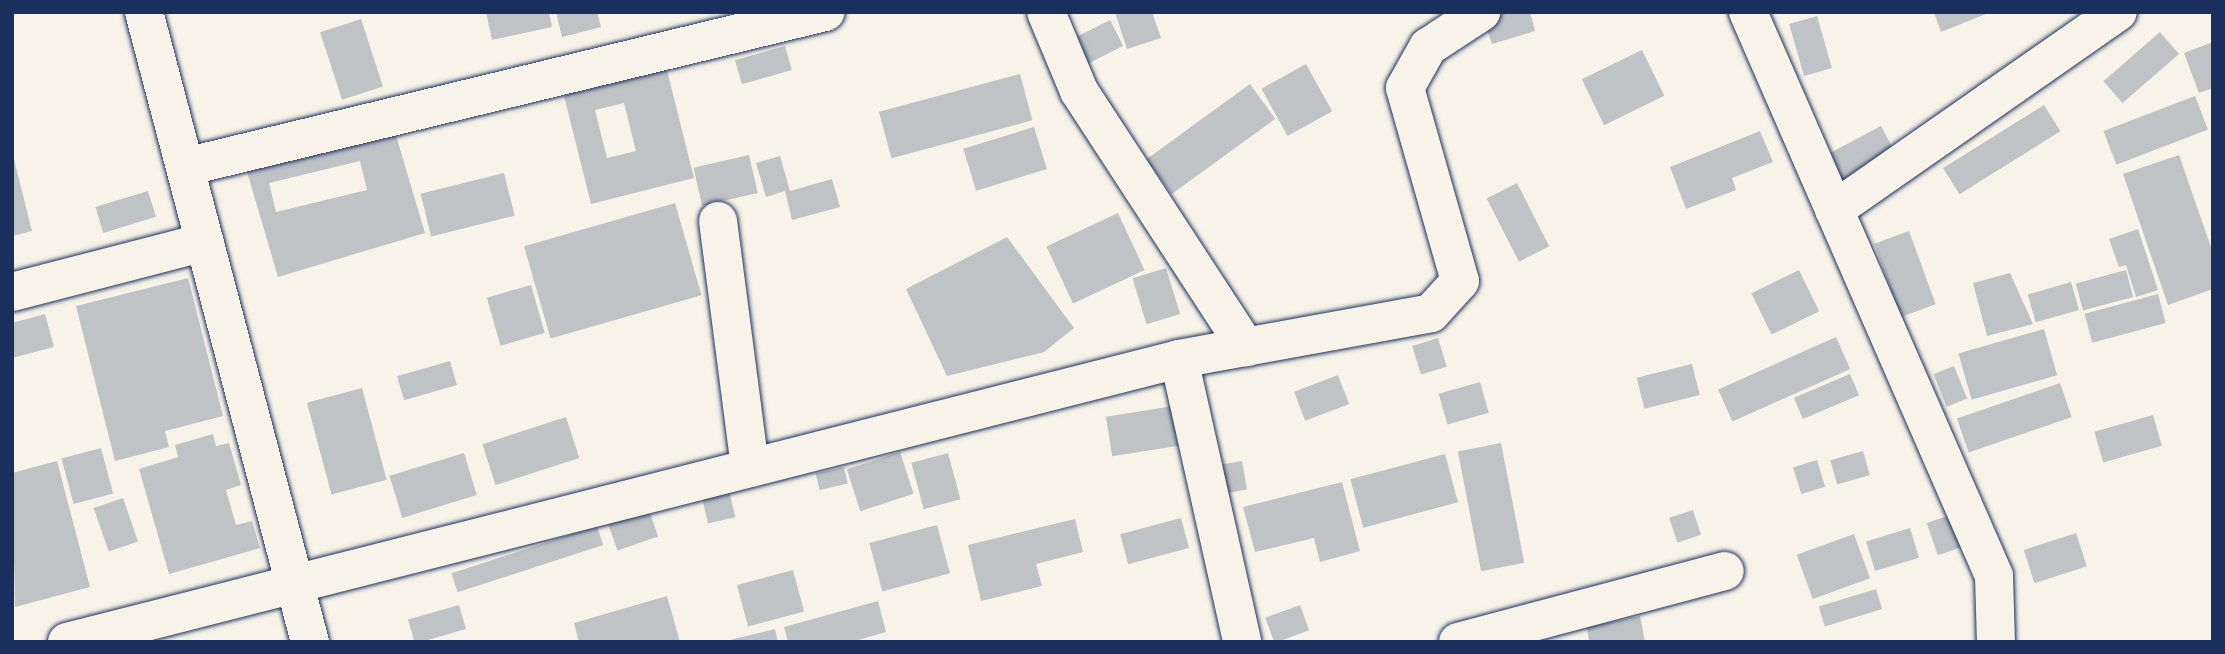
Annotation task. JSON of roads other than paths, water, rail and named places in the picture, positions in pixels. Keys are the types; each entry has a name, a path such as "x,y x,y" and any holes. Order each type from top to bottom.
{"street":[{"path":"144,12 310,642"},
{"path":"185,167 825,12"},
{"path":"1046,12 1079,91 1246,347"},
{"path":"67,642 1179,359 1430,313 1460,281 1405,88 1428,47 1481,12"},
{"path":"1748,12 1994,576 1996,642"},
{"path":"1834,210 2118,12"},
{"path":"718,221 750,468"},
{"path":"12,292 205,242"},
{"path":"1179,359 1242,642"},
{"path":"1458,642 1725,571"}]}
